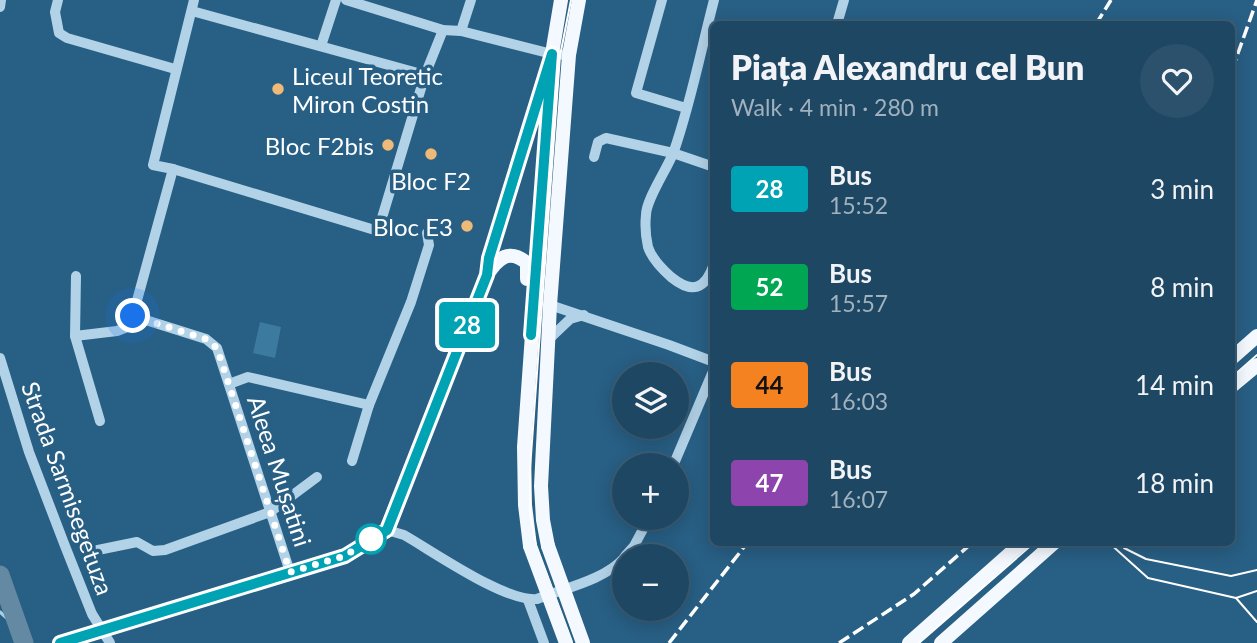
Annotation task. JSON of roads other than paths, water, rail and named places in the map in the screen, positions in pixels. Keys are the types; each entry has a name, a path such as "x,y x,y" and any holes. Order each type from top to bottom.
{"main road":[{"path":"561,0 552,54 531,335 524,447 524,505 530,546 566,643"},
{"path":"579,0 569,55 550,304 541,486 548,546 583,643"},
{"path":"487,275 497,260 506,255 519,256 527,263 525,321 531,335"},
{"path":"1235,355 1257,336"},
{"path":"1235,383 1257,365"},
{"path":"909,643 1018,546"},
{"path":"941,643 1050,546"}],"street":[{"path":"0,7 1,0"},
{"path":"58,0 56,22 59,33 67,38 175,69"},
{"path":"321,46 337,0"},
{"path":"346,0 443,30 461,31 552,54 569,55"},
{"path":"461,31 471,0"},
{"path":"662,0 636,93 686,108"},
{"path":"710,274 702,284 690,288 682,286 662,269 648,247 645,212 673,153 714,0"},
{"path":"837,21 840,2"},
{"path":"425,75 193,6 153,164 378,231 425,75 443,30"},
{"path":"61,643 345,556 387,530 487,275 489,258 552,54"},
{"path":"594,157 598,142 602,138 673,153 710,166"},
{"path":"75,336 130,326 173,169"},
{"path":"352,461 369,405 411,302 429,246 427,233"},
{"path":"76,276 75,336 100,421"},
{"path":"550,304 710,361"},
{"path":"550,338 570,319 584,315"},
{"name":"Aleea Mușatini","path":"133,316 206,339 217,348 290,572"},
{"name":"Strada Sarmisegetuza","path":"0,358 29,452 51,511 92,614 110,643"},
{"name":"Aleea Mușatini","path":"229,384 248,377 369,405"},
{"path":"678,453 710,378"},
{"path":"93,551 137,542 159,552 270,512 317,477"},
{"path":"387,530 404,535 502,591 528,600 537,599 612,568"},
{"path":"528,600 544,643"}],"waterway":[{"path":"0,575 24,643"},
{"path":"0,612 19,629"}],"tram line":[{"path":"571,0 560,56 530,469 530,514 536,546 572,643"},
{"path":"1235,374 1257,355"},
{"path":"919,643 1030,546"},
{"path":"1112,546 1148,578 1236,598 1257,622"},
{"path":"1124,548 1146,559 1231,576 1257,570"},
{"path":"1236,598 1257,591"}],"railway":[{"path":"1098,21 1111,0"},
{"path":"1235,62 1257,0"},
{"path":"669,643 745,546"},
{"path":"839,643 914,594 968,546"}],"place":[{"name":"Liceul Teoretic Miron Costin","path":"278,89"},
{"name":"Bloc F2bis","path":"388,145"},
{"name":"Bloc F2","path":"431,154"},
{"name":"Bloc E3","path":"467,226"}]}
